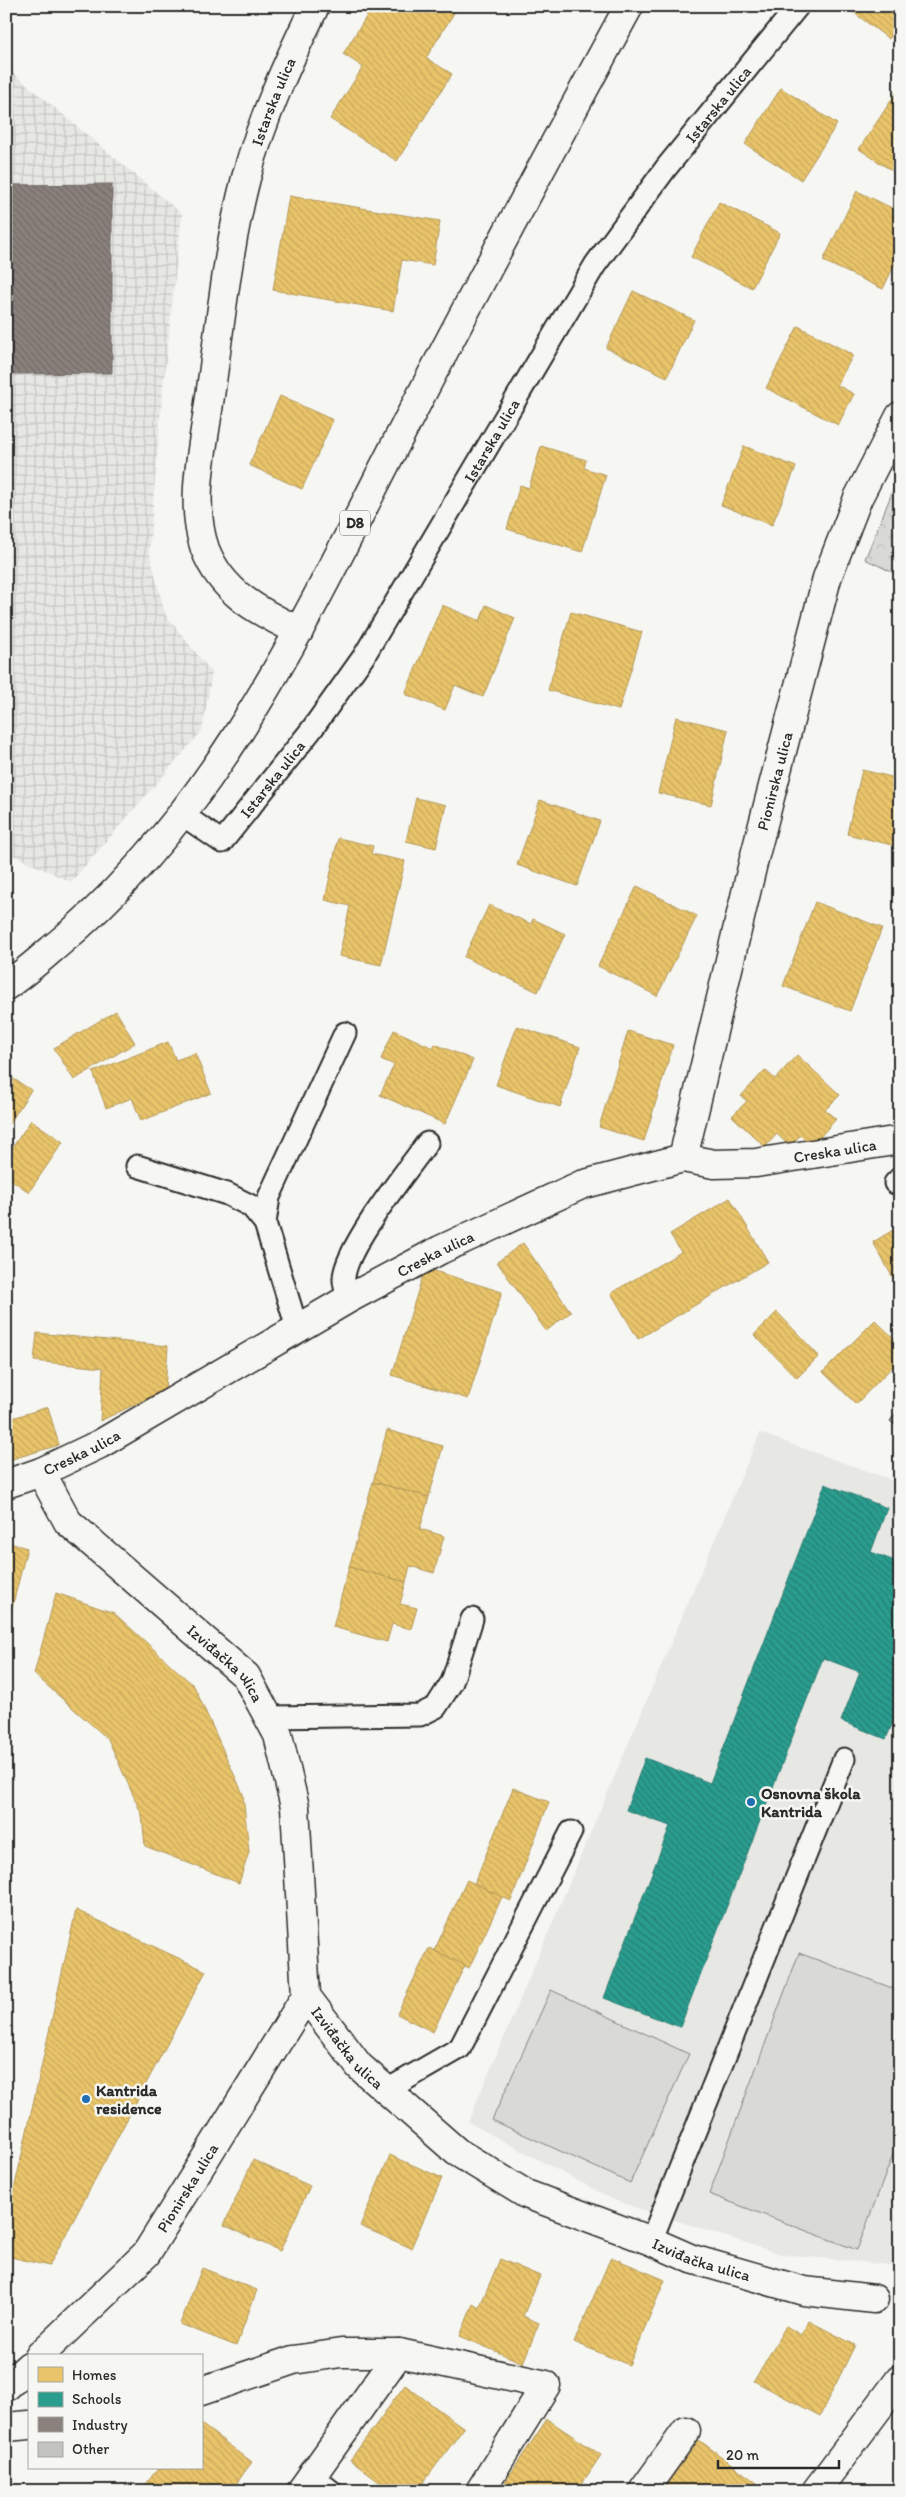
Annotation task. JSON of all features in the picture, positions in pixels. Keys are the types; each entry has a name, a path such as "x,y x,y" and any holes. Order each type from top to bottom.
{"street":[{"name":"Istarska ulica","path":"299,631 257,611 238,596 220,575 203,542 198,505 202,458 223,302 246,178 277,87 314,6"},
{"name":"D8","path":"6,986 88,920 143,863 183,815 217,766 299,631 445,349 629,6"},
{"name":"Pionirska ulica","path":"683,1158 754,859 827,578 858,498 900,416"},
{"name":"Creska ulica","path":"6,1484 41,1472 100,1444 348,1299 440,1250 581,1185 683,1158 714,1164 756,1163 900,1140"},
{"name":"Izviđačka ulica","path":"41,1472 68,1522 246,1676 278,1735 295,1807 306,1996 359,2066 457,2152 526,2194 651,2241 692,2259 804,2291 874,2299"},
{"name":"Pionirska ulica","path":"41,2354 146,2254 306,1996"},
{"path":"202,2391 293,2360 341,2353 399,2353 546,2385 480,2491"},
{"path":"315,2486 399,2353"},
{"path":"6,2387 28,2367"},
{"path":"816,2491 900,2378"},
{"path":"6,2427 28,2426"},
{"path":"643,2491 686,2431"}],"lane":[{"name":"Istarska ulica","path":"183,815 222,842 312,729 364,656 595,265 666,168 798,6"},
{"path":"265,1223 269,1197 344,1033"},
{"path":"348,1299 343,1278 349,1259 366,1228 427,1143"},
{"path":"137,1166 227,1194 251,1206 265,1223 297,1328"},
{"path":"268,1717 420,1715 436,1707 452,1682 472,1619"},
{"path":"651,2241 844,1759"},
{"path":"387,2090 460,2048 572,1832"}],"shaded area":[{"path":"6,67 182,214 162,397 149,551 165,614 212,673 202,731 71,882 6,852"},
{"name":"Osnovna škola Kantrida","path":"760,1433 900,1483 900,2266 780,2254 634,2207 614,2200 468,2122"}],"green space":[{"path":"900,473 900,576 865,559"},
{"path":"799,1953 900,1991 900,2136 857,2250 709,2194"},
{"path":"551,1990 689,2054 630,2183 492,2120"}],"building: Homes":[{"path":"373,6 444,6 454,13 426,58 452,74 397,161 330,119 363,67 343,54"},
{"path":"845,6 900,6 900,25 889,39"},
{"path":"781,88 837,124 801,180 745,144"},
{"path":"898,90 900,91 900,176 859,149"},
{"path":"857,191 900,212 900,253 883,289 823,261"},
{"path":"289,196 440,221 433,265 402,260 393,311 273,290"},
{"path":"719,202 780,233 752,288 691,257"},
{"path":"633,291 694,320 667,377 606,348"},
{"path":"798,326 853,355 837,385 854,394 838,425 766,388"},
{"path":"280,396 333,420 302,489 249,465"},
{"path":"541,446 586,460 584,468 606,475 582,552 507,529 520,485 529,488"},
{"path":"744,446 796,467 772,525 721,505"},
{"path":"442,605 480,621 486,605 515,618 483,697 455,685 445,710 405,694"},
{"path":"571,612 642,632 619,710 548,690"},
{"path":"676,717 728,730 711,805 658,793"},
{"path":"862,770 900,779 900,847 847,834"},
{"path":"416,798 446,805 436,848 406,841"},
{"path":"540,800 600,821 577,886 517,865"},
{"path":"338,838 373,846 371,854 405,861 381,965 339,956 350,906 325,900"},
{"path":"637,886 697,916 657,996 598,966"},
{"path":"815,902 882,928 850,1011 783,986"},
{"path":"489,905 531,924 533,919 565,934 538,992 464,957"},
{"path":"116,1011 135,1043 74,1080 54,1048"},
{"path":"517,1026 580,1047 560,1107 496,1085"},
{"path":"394,1030 433,1048 435,1044 473,1060 445,1124 380,1095 394,1065 381,1059"},
{"path":"628,1031 673,1045 644,1141 599,1127"},
{"path":"168,1042 176,1060 195,1053 211,1093 141,1121 132,1098 106,1108 93,1072"},
{"path":"797,1055 840,1095 825,1110 836,1119 812,1146 800,1135 790,1147 777,1134 765,1147 732,1116 747,1101 741,1096 765,1070 775,1079"},
{"path":"6,1074 31,1090 6,1129"},
{"path":"31,1120 63,1142 29,1192 6,1176 6,1157"},
{"path":"730,1198 768,1262 638,1339 611,1293 681,1252 670,1234"},
{"path":"900,1226 900,1275 893,1278 873,1242"},
{"path":"523,1243 571,1312 546,1331 497,1262"},
{"path":"425,1268 502,1292 468,1399 392,1375"},
{"path":"777,1312 819,1356 797,1378 754,1335"},
{"path":"875,1320 900,1344 900,1359 856,1404 823,1372"},
{"path":"37,1333 168,1346 165,1390 100,1421 103,1368 34,1361"},
{"path":"48,1407 59,1445 9,1460 6,1452 6,1420"},
{"path":"387,1430 443,1446 429,1497 373,1482"},
{"path":"373,1482 429,1497 420,1529 444,1536 434,1573 410,1566 406,1582 349,1567"},
{"path":"6,1542 27,1548 10,1616 6,1615"},
{"path":"349,1567 406,1582 400,1604 417,1608 411,1629 392,1624 387,1642 333,1627"},
{"path":"56,1593 114,1613 194,1686 243,1794 249,1852 239,1883 145,1846 142,1815 108,1739 34,1674"},
{"path":"513,1788 549,1802 511,1901 474,1884"},
{"path":"467,1880 502,1897 469,1968 434,1951"},
{"name":"Kantrida residence","path":"76,1910 206,1971 49,2266 6,2256 6,2226"},
{"path":"429,1948 465,1965 433,2032 397,2014"},
{"path":"390,2155 442,2178 411,2248 360,2226"},
{"path":"253,2160 310,2186 280,2251 224,2225"},
{"path":"611,2257 665,2280 629,2365 574,2342"},
{"path":"500,2259 540,2276 523,2316 539,2323 523,2363 460,2336 473,2304 479,2308"},
{"path":"202,2268 257,2290 236,2346 180,2324"},
{"path":"809,2321 855,2345 820,2416 754,2381 786,2326 801,2335"},
{"path":"405,2385 464,2428 417,2491 391,2491 350,2460"},
{"path":"547,2419 601,2455 577,2491 499,2491"},
{"path":"202,2425 252,2462 231,2491 141,2491 157,2470 202,2470"},
{"path":"699,2440 757,2483 751,2491 662,2491"}],"building: Schools":[{"path":"825,1484 887,1508 871,1552 900,1563 900,1705 886,1739 841,1721 860,1672 823,1658 680,2027 604,1998 670,1826 626,1810 645,1758 710,1783"}],"building: Industry":[{"path":"112,184 112,373 10,374 10,517 6,517 6,185"}],"building: Other":[{"path":"900,1408 900,1429 890,1421"}],"place":[{"name":"Osnovna škola Kantrida","path":"751,1802"},
{"name":"Kantrida residence","path":"86,2099"}]}
